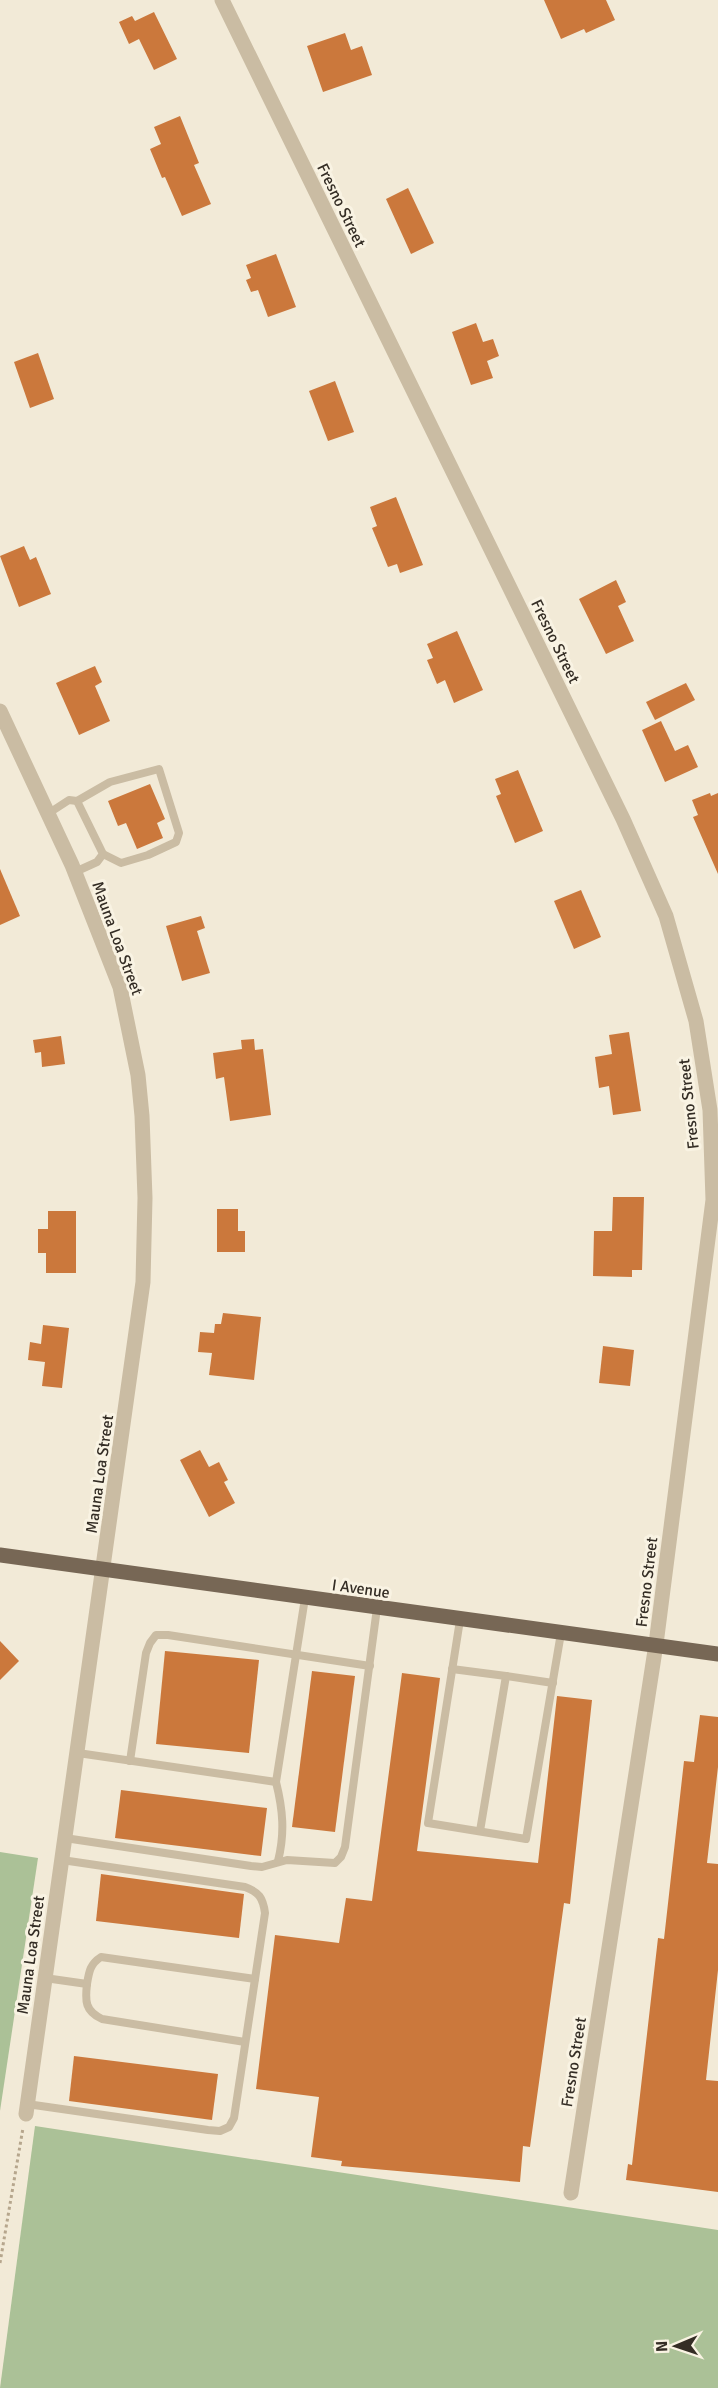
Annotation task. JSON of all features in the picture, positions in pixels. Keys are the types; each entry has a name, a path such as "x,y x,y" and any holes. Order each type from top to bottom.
{"main road":[{"name":"I Avenue","path":"0,1556 718,1654"}],"street":[{"name":"Fresno Street","path":"222,0 623,819 666,916 696,1021 710,1110 712,1200 656,1644 571,2193"},
{"name":"Mauna Loa Street","path":"0,711 75,872 120,987 138,1075 145,1198 143,1282 27,2109"}],"lane":[{"path":"49,813 69,800 77,801 110,782 159,769 179,832 176,842 148,855 121,863 102,854 77,801"},
{"path":"75,872 97,862 102,854"},
{"path":"278,1861 283,1828 282,1806 276,1782 305,1598"},
{"path":"65,1838 251,1866 262,1867 278,1861 335,1863 341,1857 345,1847 377,1608"},
{"path":"460,1620 428,1822 526,1839 561,1634"},
{"path":"130,1761 146,1653 156,1635 369,1666"},
{"path":"452,1669 553,1683"},
{"path":"480,1832 506,1676"},
{"path":"78,1753 276,1782"},
{"path":"27,2109 208,2130 220,2131 229,2127 234,2118 265,1913 264,1900 257,1892 245,1887 62,1860"},
{"path":"245,2042 102,2019 93,2015 87,2007 87,1984 90,1969 101,1957 255,1978"},
{"path":"45,1978 87,1984"}],"path":[{"path":"0,2263 27,2109"}],"green space":[{"path":"0,1852 38,1858 0,2111"},
{"path":"35,2126 718,2230 718,2388 0,2388"}],"building":[{"path":"544,0 606,0 615,20 586,33 584,29 561,39"},
{"path":"154,12 177,59 154,70 139,39 129,44 119,22 132,16 135,21"},
{"path":"345,33 351,50 362,46 372,75 323,92 307,46"},
{"path":"180,116 199,163 194,165 211,204 182,216 150,149 161,144 154,127"},
{"path":"408,188 434,243 411,254 386,199"},
{"path":"276,254 296,307 268,317 258,290 251,292 246,280 251,278 246,265"},
{"path":"476,323 483,342 493,339 499,356 487,361 493,378 471,385 452,332"},
{"path":"38,353 54,399 30,408 14,362"},
{"path":"335,381 354,432 328,441 309,391"},
{"path":"396,497 423,565 400,573 397,564 388,567 372,528 377,526 370,507"},
{"path":"24,546 30,560 36,557 51,594 19,607 0,556"},
{"path":"616,580 626,602 618,606 634,641 606,654 579,599"},
{"path":"457,631 483,690 454,703 445,680 437,684 427,660 433,658 427,644"},
{"path":"95,666 102,682 95,686 110,721 79,735 56,683"},
{"path":"686,683 695,700 655,720 646,702"},
{"path":"661,721 675,751 688,745 698,767 665,782 642,730"},
{"path":"518,770 543,831 515,843 496,796 501,794 495,779"},
{"path":"150,784 165,819 157,823 163,838 137,849 126,823 118,826 108,801"},
{"path":"710,793 711,796 718,793 718,874 693,817 698,815 692,800"},
{"path":"0,869 20,916 0,925"},
{"path":"581,890 601,937 574,949 554,901"},
{"path":"201,916 205,928 197,931 210,973 182,981 166,926"},
{"path":"629,1032 641,1111 613,1115 609,1086 599,1088 595,1057 612,1054 609,1035"},
{"path":"61,1036 65,1064 42,1067 41,1052 35,1053 33,1040"},
{"path":"254,1039 255,1050 263,1049 271,1115 230,1121 224,1077 216,1079 213,1053 242,1049 241,1040"},
{"path":"613,1197 644,1197 642,1270 632,1270 632,1277 593,1276 594,1231 612,1231"},
{"path":"217,1209 238,1209 238,1231 245,1231 245,1252 217,1252"},
{"path":"48,1211 76,1211 76,1273 46,1273 46,1253 38,1253 38,1229 48,1229"},
{"path":"223,1313 261,1317 254,1380 209,1375 212,1353 198,1352 200,1332 214,1333 215,1324 221,1324"},
{"path":"43,1325 69,1328 62,1388 42,1386 45,1362 28,1360 30,1342 41,1344"},
{"path":"603,1346 634,1350 630,1386 599,1383"},
{"path":"200,1450 209,1467 219,1462 228,1480 224,1482 235,1503 209,1517 180,1460"},
{"path":"0,1641 19,1661 0,1680"},
{"path":"165,1651 259,1660 249,1753 156,1744"},
{"path":"312,1671 355,1676 335,1832 292,1827"},
{"path":"402,1673 440,1678 417,1851 538,1863 557,1696 592,1700 570,1904 564,1903 530,2147 523,2146 520,2182 341,2166 342,2161 311,2157 319,2097 256,2089 275,1935 339,1943 346,1898 372,1901"},
{"path":"700,1715 718,1717 718,1767 707,1863 718,1864 718,1970 706,2080 718,2081 718,2192 626,2180 628,2164 632,2165 658,1938 664,1939 684,1761 694,1762"},
{"path":"121,1790 267,1808 261,1856 115,1838"},
{"path":"101,1874 244,1894 239,1938 96,1921"},
{"path":"74,2056 218,2074 212,2120 69,2101"}]}
